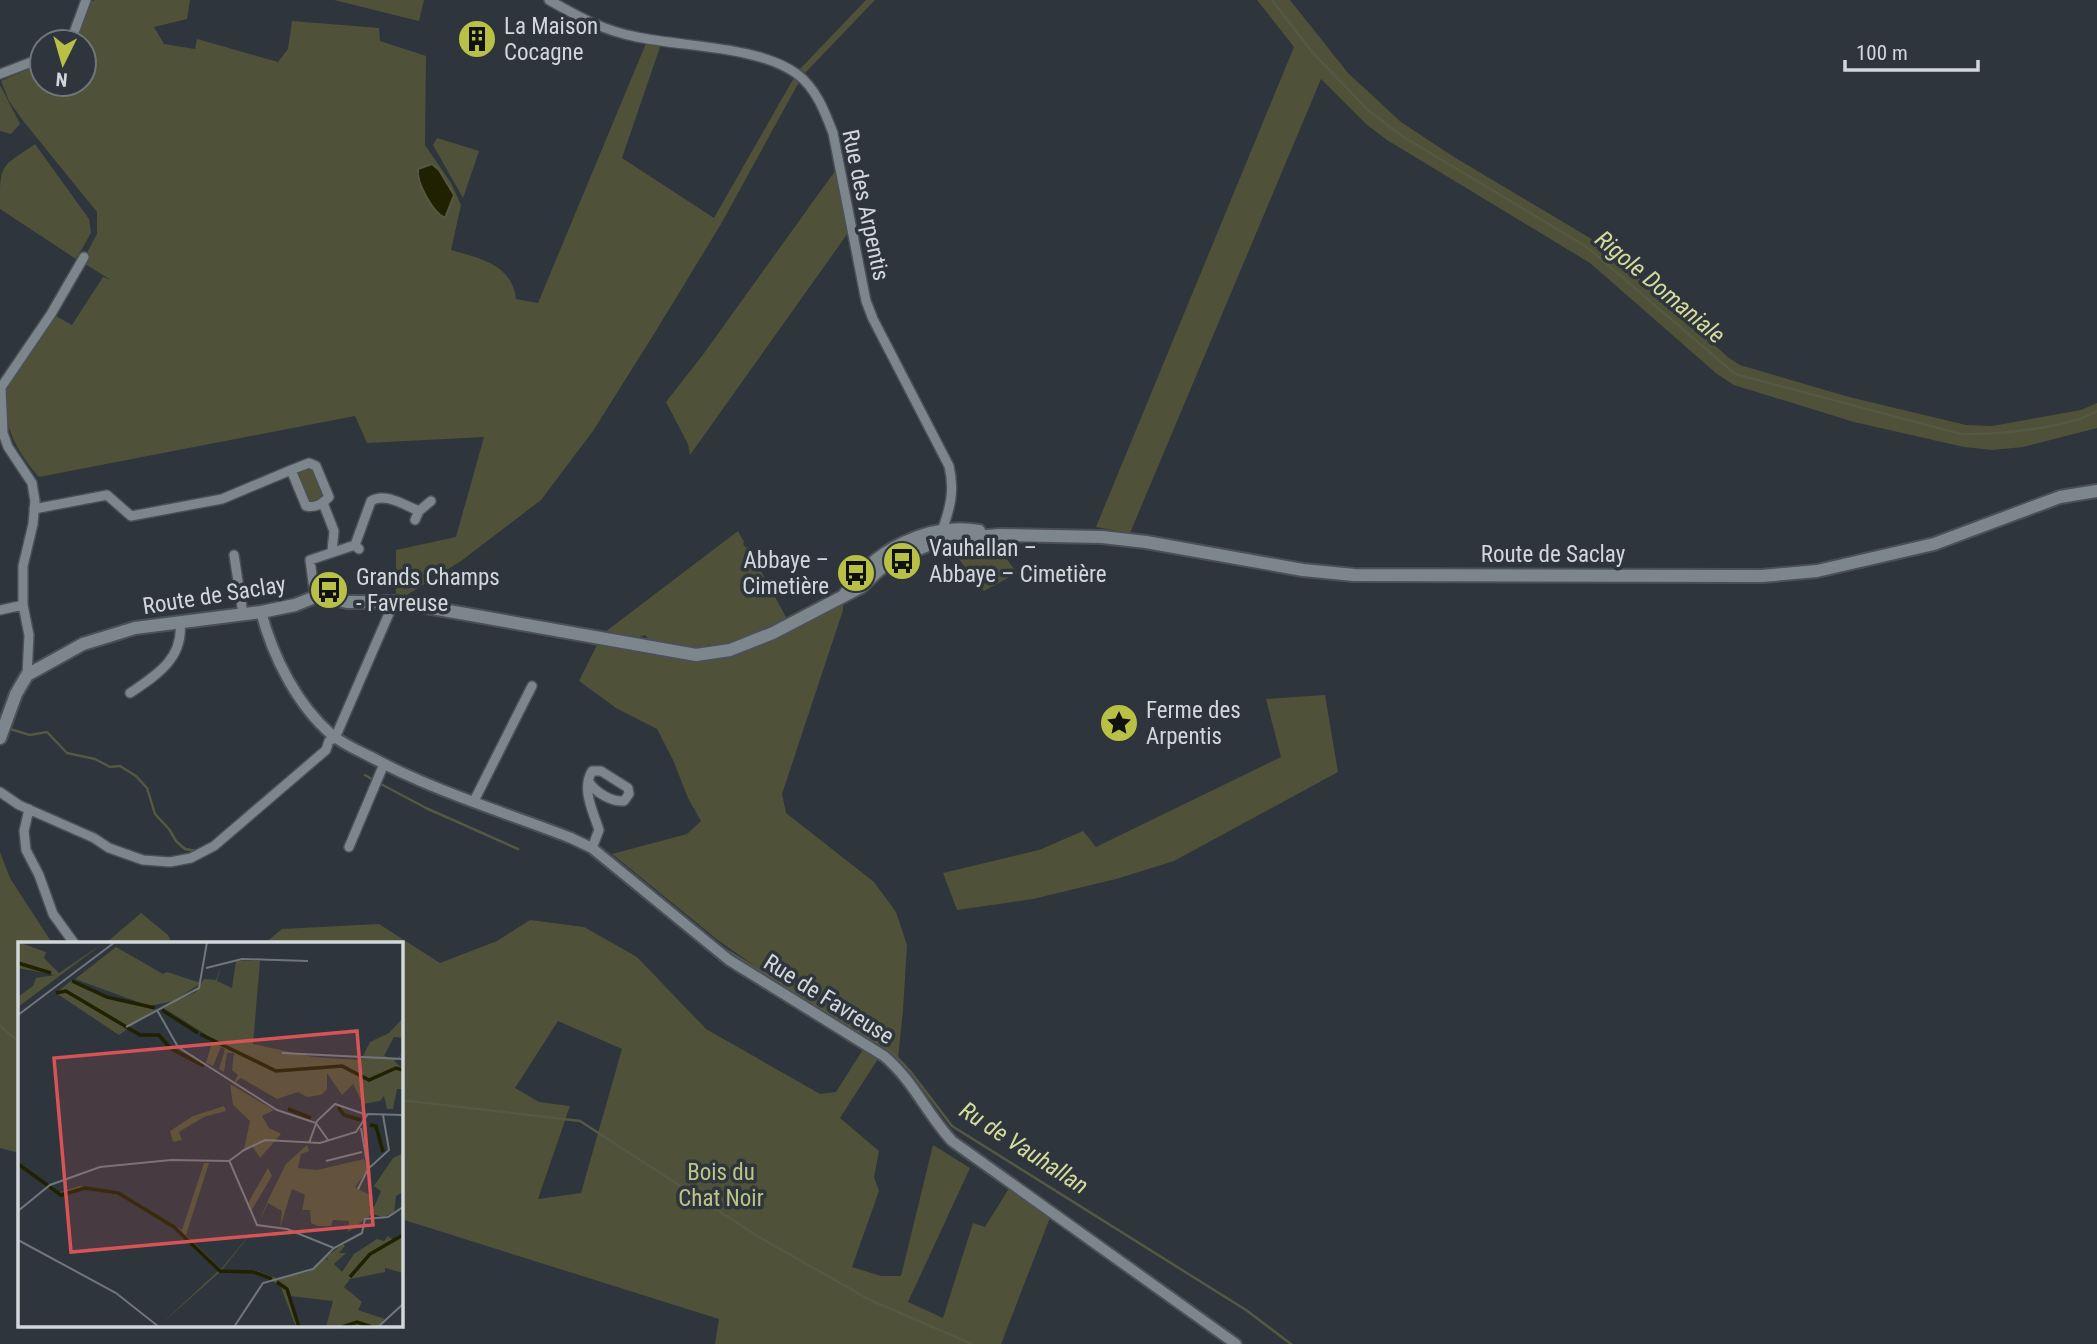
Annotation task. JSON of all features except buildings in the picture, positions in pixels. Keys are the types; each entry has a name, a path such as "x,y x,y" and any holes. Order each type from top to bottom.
{"main road":[{"name":"Route de Saclay","path":"27,675 61,655 107,635 135,628 261,612 295,605 315,597 347,602 394,602 695,655 712,654 748,644 809,615 861,587 879,569 919,547 950,540 1000,535 1126,540 1334,574 1762,576 1842,567 1923,547 2060,497 2097,491"},
{"name":"Route de Saclay","path":"845,594 859,575 896,547 916,537 957,529 1000,535"},
{"path":"0,737 16,694 27,675"}],"street":[{"path":"76,28 86,0"},
{"name":"Rue des Arpentis","path":"548,0 600,27 620,33 757,56 780,64 799,75 813,91 825,111 832,133 866,301 882,339 951,476 950,512 942,531"},
{"path":"0,74 28,63"},
{"path":"27,675 29,635 23,606 23,566 34,509 32,483 8,447 3,433 0,388 51,314 84,257"},
{"path":"34,509 107,495 131,516 222,499 291,470 309,463 316,466 329,497 313,507 306,506 291,470"},
{"path":"315,597 310,560 321,558 332,551 357,547 371,502 376,498 386,498 417,516 431,501"},
{"path":"323,503 334,531 332,551"},
{"name":"Rue des Arpentis","path":"950,512 957,529"},
{"name":"Route de Saclay","path":"919,547 926,540 955,534 957,529"},
{"path":"234,555 243,614"},
{"path":"0,792 19,805 130,856 152,862 182,861 201,854 214,846 326,750 329,741 335,738 394,602"},
{"path":"0,610 23,606"},
{"name":"Rue de Favreuse","path":"261,612 271,645 296,692 311,713 335,738 384,764 592,848 729,960 884,1056 895,1065 938,1126 952,1140 1237,1344"},
{"path":"130,693 153,678 174,657 181,636 180,622"},
{"path":"474,802 532,686"},
{"path":"349,847 384,764"},
{"path":"589,782 592,787 615,802 624,801 629,794 628,788 601,771 592,771 587,778 587,794 599,830 592,848"},
{"path":"29,809 24,831 26,850 39,875 53,914 74,942"}],"green space":[{"path":"190,0 187,19 154,27 164,44 195,49 197,39 278,62 288,49 292,21 379,28 380,41 426,56 425,145 451,183 461,205 451,250 492,264 508,278 516,299 538,303 647,41 661,44 622,158 714,218 795,76 799,82 721,224 654,334 593,431 541,500 461,561 407,595 396,596 396,550 456,537 484,437 367,443 355,416 39,477 12,437 6,414 6,389 20,363 54,315 72,325 103,277 111,280 82,262 97,234 97,212 24,122 9,101 1,81 28,69 28,98 98,98 98,28 81,28 90,2"},
{"path":"334,0 424,0 419,21"},
{"path":"866,0 875,0 805,73 800,69"},
{"path":"1257,0 1290,0 1348,73 1401,122 1454,157 1605,247 1740,365 1849,397 1966,425 1992,426 2081,410 2097,403 2097,428 2023,447 1992,450 1964,447 1854,422 1734,385 1717,374 1590,263 1387,140 1366,124 1321,79 1130,533 1096,527 1294,47"},
{"path":"0,85 20,124 11,134 0,131"},
{"path":"437,138 479,151 463,198 433,145"},
{"path":"35,144 89,219 91,233 76,259 0,209 4,168"},
{"path":"835,171 848,233 690,455 688,444 666,402"},
{"path":"307,467 314,468 324,491 321,500 314,503 307,502 296,475"},
{"path":"738,531 787,619 738,640 713,647 708,644 706,648 649,640 645,635 637,638 605,632"},
{"path":"994,542 1017,573 984,591 947,544"},
{"path":"843,604 782,794 786,813 874,882 896,912 907,945 898,1058 810,1004 719,941 612,854 687,834 701,821 657,729 616,708 579,681 598,643 695,653 799,624"},
{"path":"1325,695 1338,772 1174,861 1116,879 1033,899 957,910 943,873 1039,850 1083,831 1096,847 1281,757 1266,699"},
{"path":"0,852 10,878 51,942 18,942 18,1153 0,1148"},
{"path":"141,913 168,935 172,942 107,942"},
{"name":"Bois du Chat Noir","path":"530,920 584,927 637,957 706,1029 820,1094 836,1092 864,1048 878,1059 840,1118 879,1151 874,1177 879,1191 852,1267 881,1276 901,1276 933,1145 970,1168 908,1302 943,1318 973,1223 985,1227 1008,1190 1020,1193 1051,1215 1001,1344 715,1344 719,1319 402,1219 402,942 266,942 282,929 379,924 440,963 497,941","holes":["558,1021 622,1049 581,1193 538,1199 570,1106 539,1102 515,1088"]}],"shaded area":[{"path":"432,164 439,170 454,195 445,218 431,204 418,175 418,169"}],"waterway":[{"name":"Rigole Domaniale","path":"1272,0 1312,52 1369,111 1402,136 1587,247 1735,374 1961,434 2012,432 2051,426 2097,411"},
{"name":"Ru de Vauhallan","path":"10,729 30,735 47,732 67,753 95,759 110,767 120,766 136,776 147,788 155,814 176,841 185,849 197,851"},
{"name":"Ru de Vauhallan","path":"365,775 373,780"},
{"name":"Ru de Vauhallan","path":"379,783 426,808 518,849"},
{"name":"Ru de Vauhallan","path":"619,863 680,913"},
{"name":"Ru de Vauhallan","path":"720,946 893,1053 952,1126 1246,1310 1291,1344"},
{"path":"0,1026 18,1041"},
{"path":"402,1100 580,1121 759,1237 870,1300 972,1344"}],"place":[{"name":"La Maison Cocagne","path":"477,39"},
{"name":"Vauhallan – Abbaye – Cimetière","path":"902,561"},
{"name":"Abbaye – Cimetière","path":"856,573"},
{"name":"Grands Champs - Favreuse","path":"329,590"},
{"name":"Ferme des Arpentis","path":"1119,723"}]}
